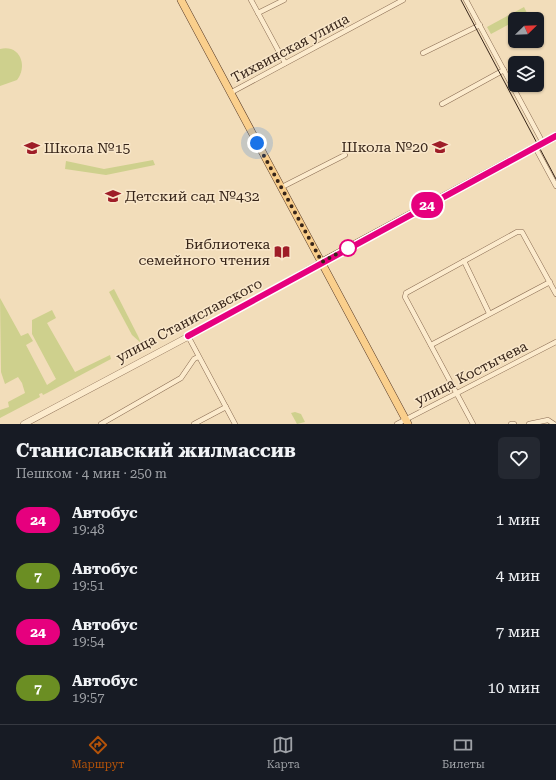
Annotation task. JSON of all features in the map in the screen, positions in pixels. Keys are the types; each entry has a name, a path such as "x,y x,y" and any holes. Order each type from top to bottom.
{"main road":[{"path":"181,0 407,422"},
{"name":"улица Станиславского","path":"322,262 556,136"}],"street":[{"path":"251,0 285,64"},
{"path":"258,13 284,0"},
{"name":"Тихвинская улица","path":"230,93 400,0"},
{"path":"466,0 543,143"},
{"path":"423,54 480,25"},
{"path":"442,104 504,70"},
{"path":"535,147 556,186"},
{"path":"282,187 345,155"},
{"path":"473,424 405,296 406,293 517,232 522,232 556,294"},
{"path":"464,261 490,313"},
{"name":"улица Станиславского","path":"24,424 322,262"},
{"path":"431,345 550,282"},
{"path":"188,336 235,424"},
{"name":"улица Костычева","path":"397,424 407,422 457,392 556,342"},
{"path":"101,424 181,378 194,359 198,357"},
{"path":"194,424 226,407"},
{"path":"111,419 113,424"},
{"path":"529,424 548,420 554,424"}],"green space":[{"path":"524,7 526,12 515,12"},
{"path":"508,16 508,25 491,34 487,27"},
{"path":"7,48 17,53 22,63 22,69 17,80 0,86 0,49"},
{"path":"153,160 155,165 106,175 65,169 66,161 104,169"},
{"path":"114,289 141,343 132,335 109,292"},
{"path":"0,298 21,336 28,333 33,341 26,345 47,385 56,379 32,334 32,320 52,310 56,318 47,323 75,372 110,355 111,359 43,395 42,393 39,394 40,397 0,418 0,410 9,407 8,402 25,393 22,383 18,377 5,384 1,372"},
{"path":"295,412 301,414 305,422 297,424 291,413"}],"tram line":[{"path":"461,0 556,179"}],"bus line":[{"name":"24","path":"188,336 313,266 556,136"}],"place":[{"name":"Школа №20","path":"440,147"},
{"name":"Школа №15","path":"32,148"},
{"name":"Детский сад №432","path":"113,196"},
{"name":"Библиотека семейного чтения","path":"282,252"}],"route":[{"path":"257,143 322,262 348,248"}]}
